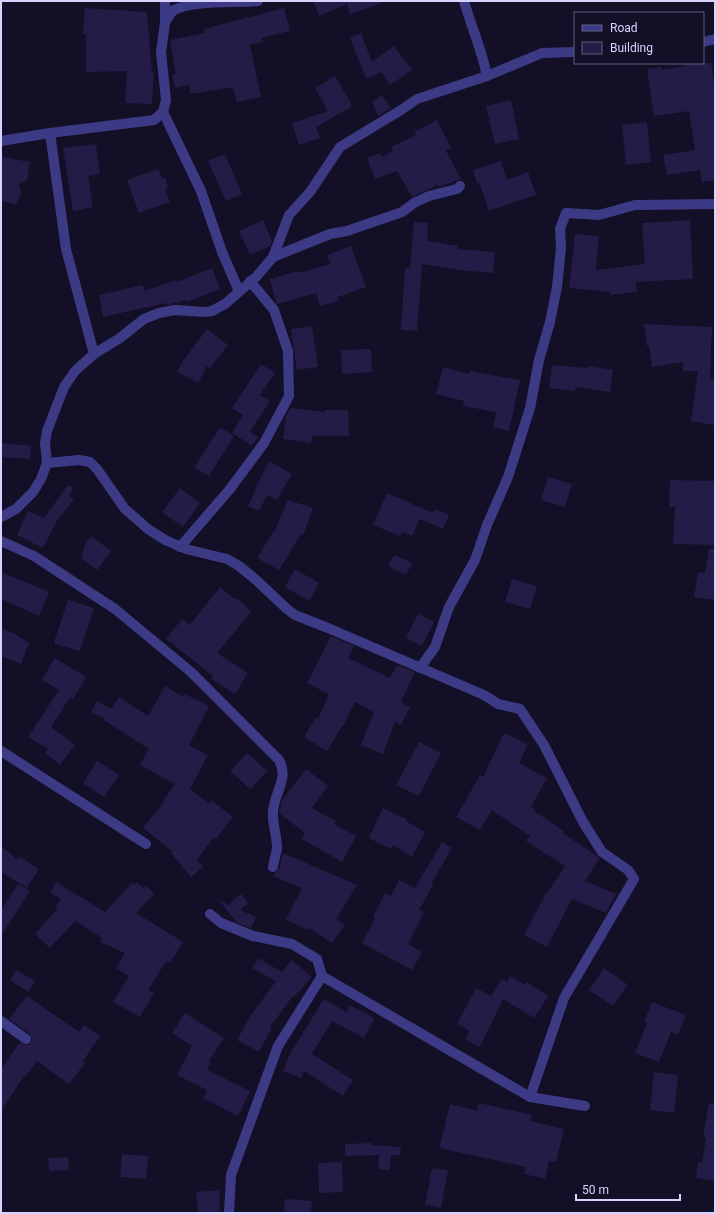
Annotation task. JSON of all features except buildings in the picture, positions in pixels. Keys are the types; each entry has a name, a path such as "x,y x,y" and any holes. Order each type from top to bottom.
{"street":[{"path":"1,141 50,133 154,120 163,112 166,100 161,52 165,23 165,1"},
{"path":"165,23 173,11 184,4 195,2 258,1"},
{"path":"464,1 470,25 483,56 487,76"},
{"path":"704,42 715,39"},
{"path":"1,517 16,509 33,492 41,480 47,463 47,432 64,387 75,371 94,354 120,338 144,319 159,313 175,310 205,312 225,304 250,282 273,257 289,215 310,192 340,148 417,100 487,76 542,53 574,52"},
{"path":"163,112 201,191 222,252 240,291"},
{"path":"50,133 66,249 94,354"},
{"path":"273,257 330,234 347,231 402,212 429,196 457,189 460,186"},
{"path":"420,668 434,647 449,607 475,560 487,525 508,477 530,408 539,360 550,322 557,287 561,248 560,229 566,213 599,215 635,205 715,204"},
{"path":"180,547 230,489 264,443 289,396 288,351 274,310 250,282"},
{"path":"47,463 79,460 90,462 97,469 125,509 148,529 165,540 180,547 227,559 239,566 295,615 484,695 498,704 520,709 544,745 582,822 602,852 628,870 634,879 564,998 530,1097"},
{"path":"1,541 34,556 116,609 191,672 278,760 283,768 283,776 273,809 272,822 277,850 273,867"},
{"path":"1,751 146,844"},
{"path":"210,914 221,923 252,936 292,944 317,959 322,976 530,1097 585,1106"},
{"path":"229,1213 230,1175 278,1046 322,976"},
{"path":"1,1021 26,1039"}]}
